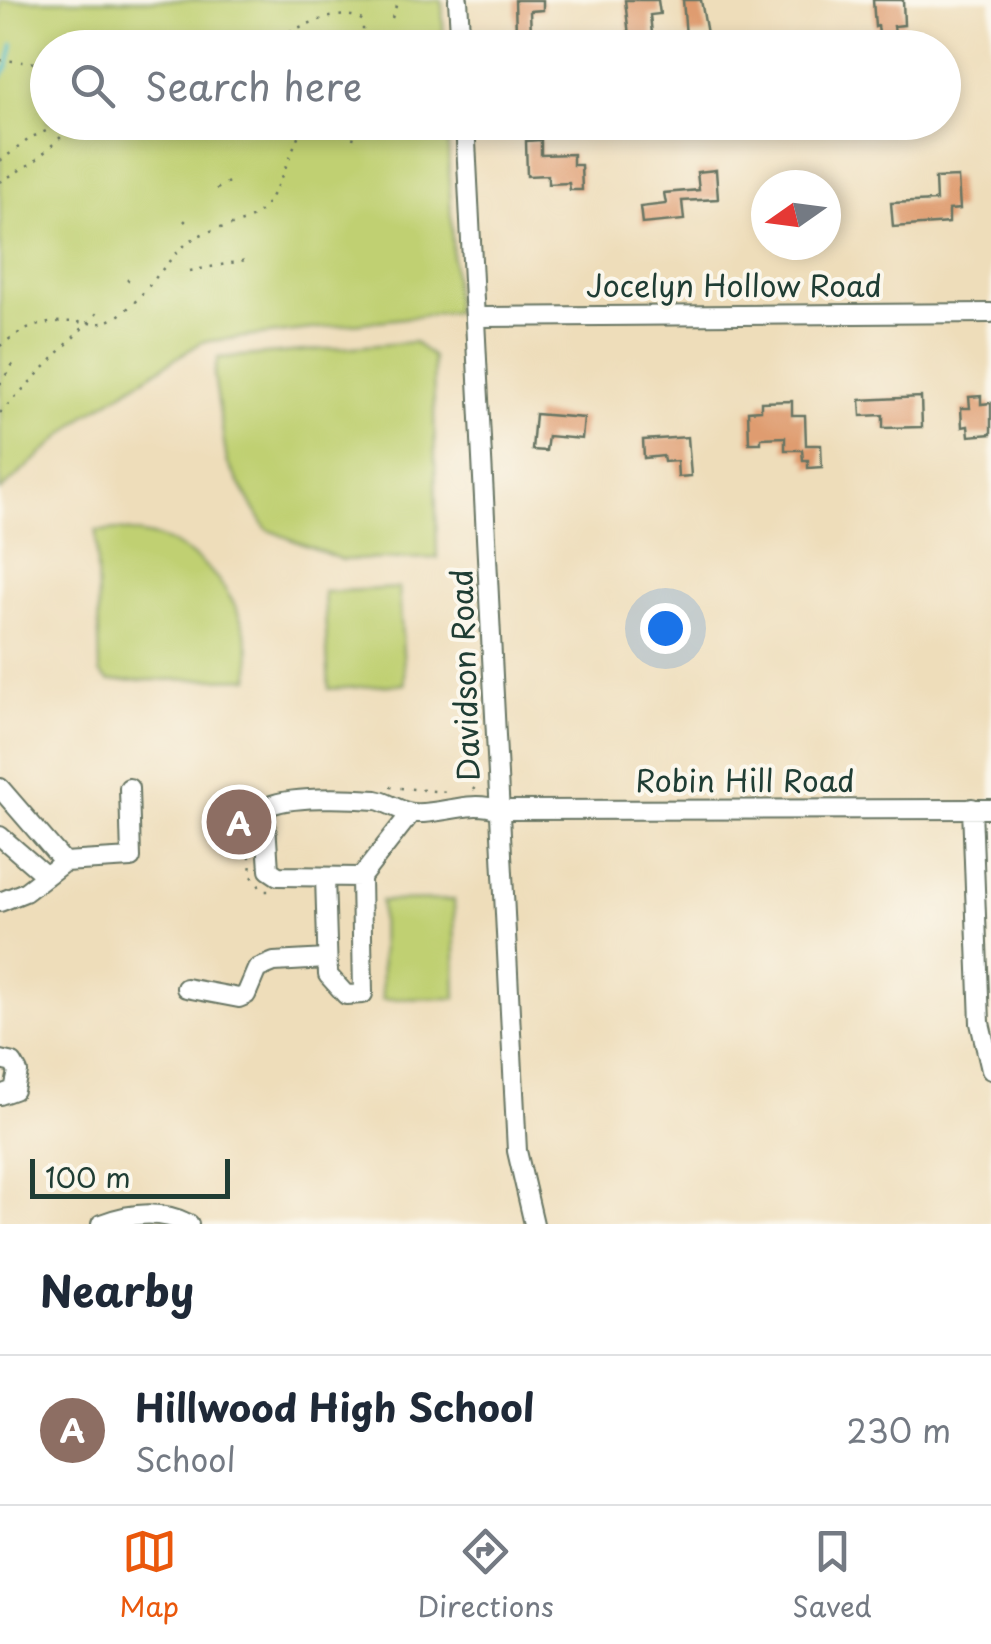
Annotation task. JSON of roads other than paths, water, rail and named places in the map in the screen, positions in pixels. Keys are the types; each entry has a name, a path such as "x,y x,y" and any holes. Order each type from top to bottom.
{"street":[{"path":"458,0 460,30"},
{"name":"Davidson Road","path":"467,140 517,1151 534,1224"},
{"name":"Jocelyn Hollow Road","path":"478,317 991,313"},
{"path":"0,902 24,892 64,862 131,858 129,788"},
{"path":"2,796 64,862"},
{"path":"325,877 328,975 346,995 363,994 362,878 411,813 379,800 308,800 274,803 266,808 268,870 278,876 325,877 362,878"},
{"name":"Robin Hill Road","path":"411,813 482,804 499,810 982,808"},
{"path":"982,808 980,1023 991,1070"},
{"path":"0,836 46,876"},
{"path":"186,988 240,998 246,995 257,969 274,962 328,958"},
{"path":"0,1060 13,1063 18,1072 14,1090 0,1095"},
{"path":"102,1224 129,1214 168,1216 189,1224"}],"waterway":[{"path":"0,79 13,44"}],"place":[{"name":"Hillwood High School","path":"239,822"}]}
